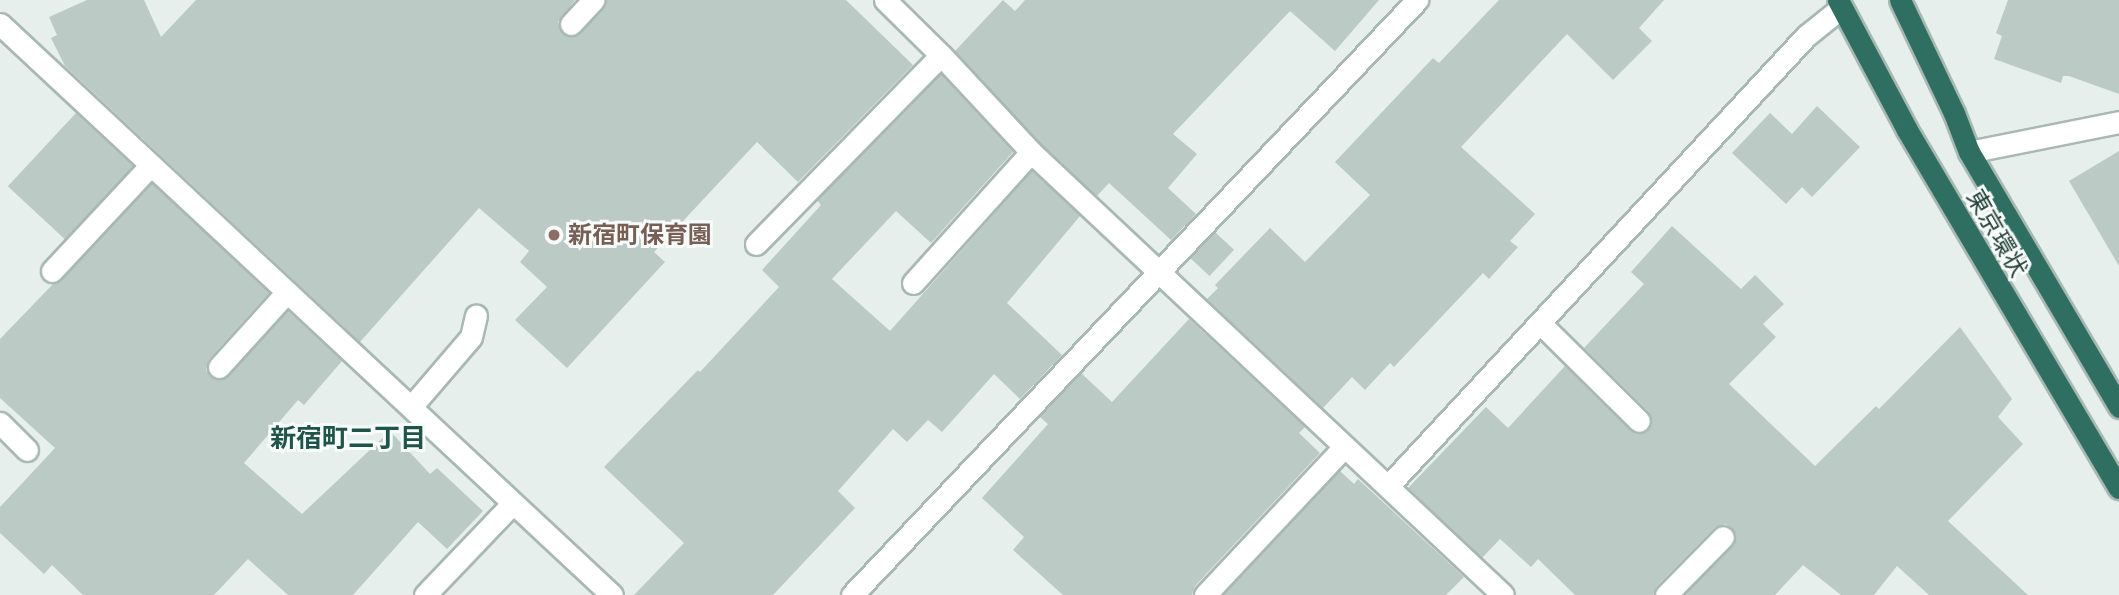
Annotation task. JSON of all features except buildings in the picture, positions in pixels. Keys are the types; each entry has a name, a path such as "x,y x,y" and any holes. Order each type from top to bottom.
{"highway":[{"name":"東京環状","path":"1900,0 1954,113 1969,152 2119,407"},
{"name":"東京環状","path":"1839,4 1907,130 2119,488"}],"street":[{"path":"571,24 593,0"},
{"path":"885,0 941,55 1031,152 1388,486 1492,591"},
{"path":"852,595 1417,0"},
{"path":"1388,486 1806,36 1839,4"},
{"path":"0,24 612,595"},
{"path":"756,244 941,55"},
{"path":"1969,152 2119,122"},
{"path":"913,283 1031,152"},
{"path":"52,271 151,165"},
{"path":"219,367 287,292"},
{"path":"411,408 471,337 476,316"},
{"path":"1540,323 1639,421"},
{"path":"0,423 27,450"},
{"path":"1205,595 1345,446"},
{"path":"425,595 513,503"},
{"path":"1667,595 1723,537"}],"place":[{"name":"新宿町保育園","path":"554,235"}],"district":[{"name":"新宿町二丁目","path":"348,438"}]}
